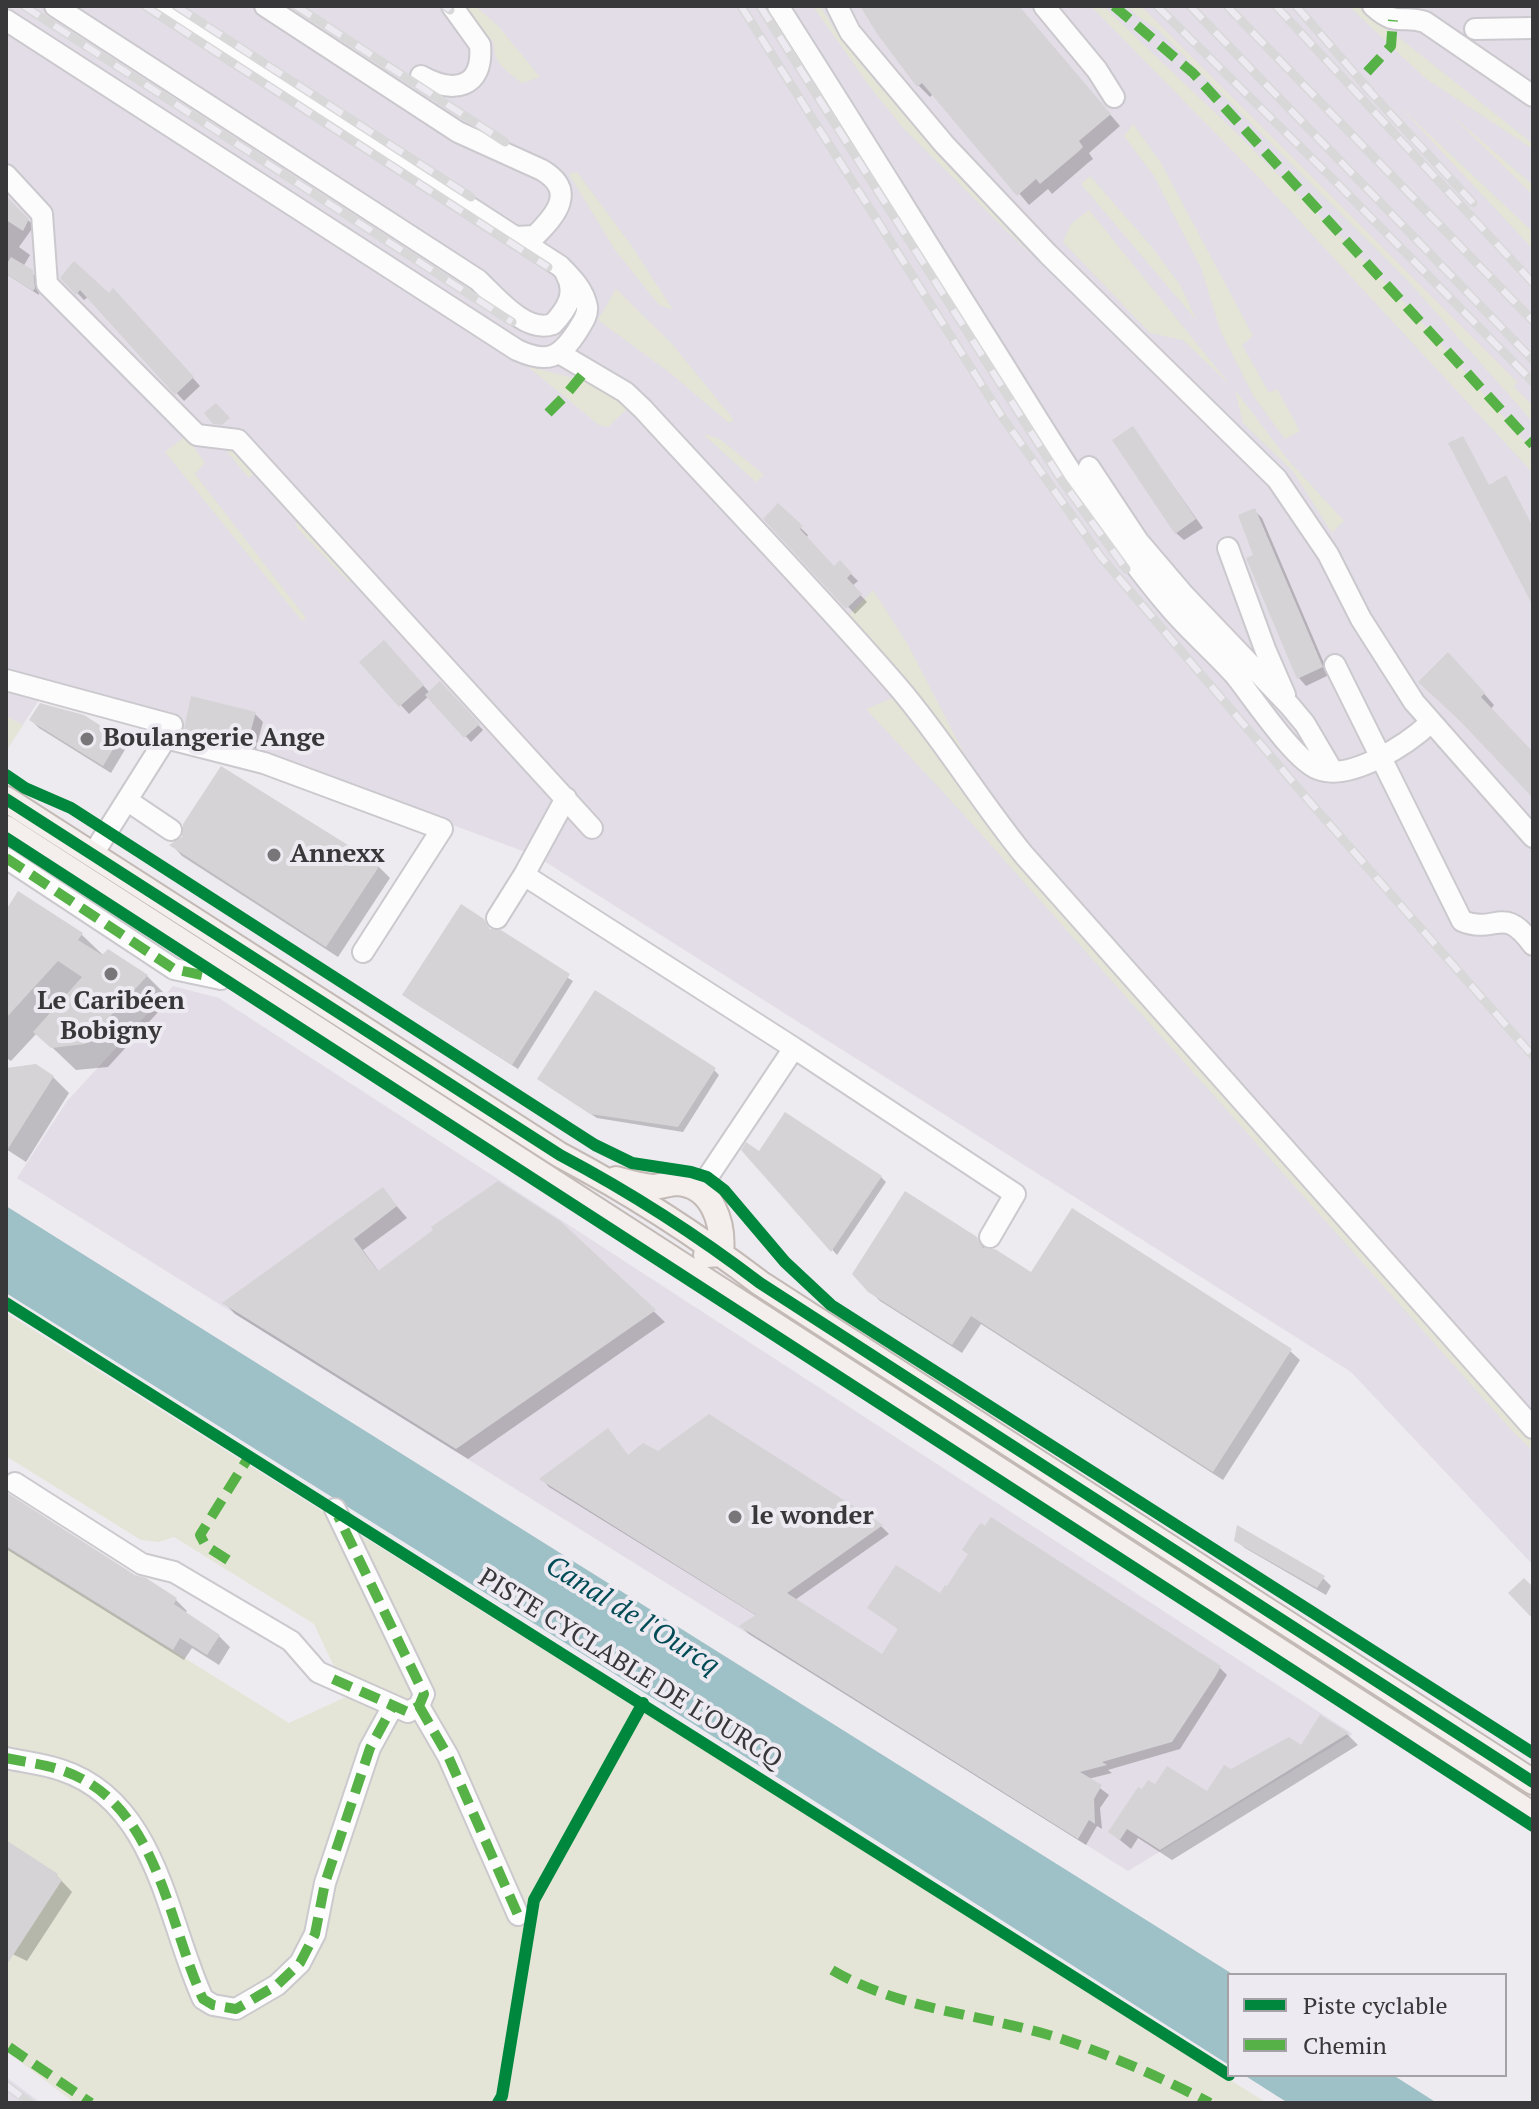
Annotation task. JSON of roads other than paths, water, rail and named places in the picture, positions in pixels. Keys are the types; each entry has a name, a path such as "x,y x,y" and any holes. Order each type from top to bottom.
{"main road":[{"path":"6,799 560,1155 601,1177 721,1254 760,1283 1533,1782"},
{"path":"6,828 1533,1815"},
{"path":"601,1177 652,1187 678,1183 699,1190 714,1207 723,1233 721,1254"},
{"path":"563,1187 622,1206 701,1256 721,1254"}],"street":[{"path":"55,6 478,280 514,312 536,325 553,324 570,299 572,288 564,270"},
{"path":"6,20 517,350 543,358 559,353 569,343 587,313 581,290 564,270 159,6"},
{"path":"265,6 458,132 554,178 562,194 560,204 535,236 516,237"},
{"path":"421,76 437,85 453,87 465,85 478,67 480,45 452,6"},
{"path":"778,6 1044,430 1112,530 1171,608 1234,675 1294,750 1318,769 1344,770 1381,758 1409,741 1431,722"},
{"path":"837,6 850,32 944,144 1048,254 1277,479 1328,554 1361,619 1414,702 1533,837"},
{"path":"1044,6 1097,70 1114,97"},
{"path":"1373,6 1393,20 1425,22 1533,96"},
{"path":"1475,29 1533,28"},
{"path":"6,175 42,214 47,284 197,435 238,440 592,828"},
{"path":"559,353 625,392 643,409 900,689 1024,855 1533,1428"},
{"path":"1089,467 1138,541 1184,595 1290,706 1305,724 1332,770"},
{"path":"1228,548 1265,649 1290,706"},
{"path":"1335,665 1462,921 1470,924 1512,923 1533,945"},
{"path":"6,680 172,725"},
{"path":"93,854 166,738 264,763 442,829 363,952"},
{"path":"497,918 566,798"},
{"path":"128,801 171,830"},
{"path":"6,858 174,969 221,979"},
{"path":"524,875 1015,1194 990,1237"},
{"path":"699,1190 794,1048"},
{"path":"15,1483 142,1564 174,1572 291,1641 318,1672 408,1712 419,1706 424,1694 335,1509"},
{"path":"6,1758 62,1770 95,1788 121,1811 145,1845 203,1999 213,2005 236,2009 277,1985 300,1963 315,1934 325,1883 370,1748 393,1706"},
{"path":"419,1706 448,1756 518,1915"}],"water":[{"name":"Canal de l'Ourcq","path":"6,1206 1231,1973 1227,1973 1227,2064 629,1683 6,1293"},
{"path":"1247,2077 1396,2077 1437,2103 1288,2103"}],"railway":[{"path":"24,6 512,322"},
{"path":"145,6 548,267"},
{"path":"176,6 471,197"},
{"path":"296,6 505,142"},
{"path":"445,6 450,10"},
{"path":"741,6 1001,415 1101,557 1533,1056"},
{"path":"760,6 1062,481 1126,569"},
{"path":"1157,6 1533,382"},
{"path":"1190,6 1533,360"},
{"path":"1227,6 1533,321"},
{"path":"1276,6 1533,283"},
{"path":"1296,6 1370,91"},
{"path":"1364,85 1473,203"},
{"path":"6,2085 30,2103"}],"place":[{"name":"Boulangerie Ange","path":"87,739"},
{"name":"Annexx","path":"274,855"},
{"name":"Le Caribéen Bobigny","path":"111,974"},
{"name":"le wonder","path":"735,1517"}]}
